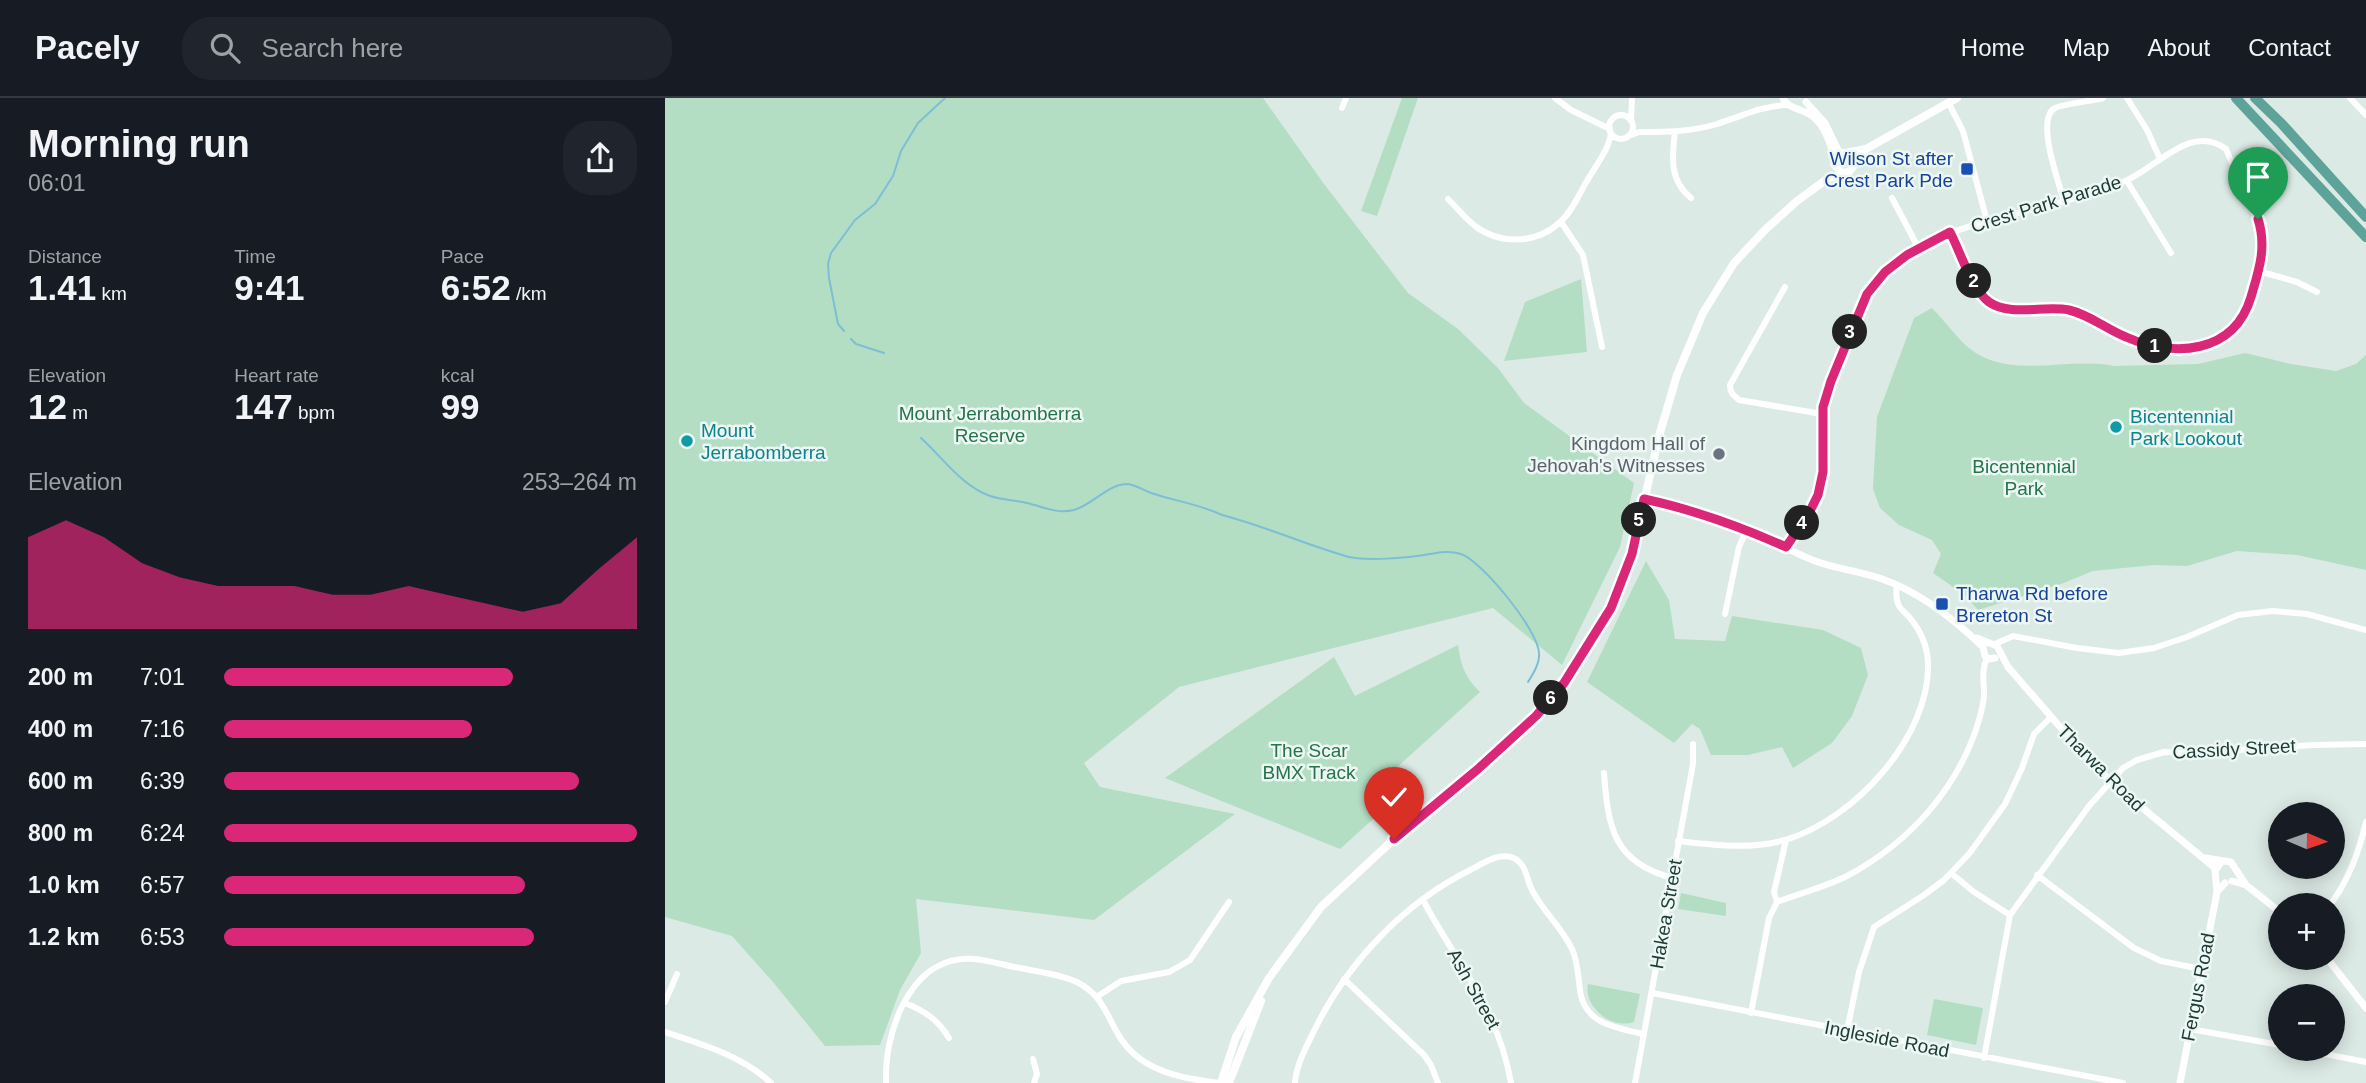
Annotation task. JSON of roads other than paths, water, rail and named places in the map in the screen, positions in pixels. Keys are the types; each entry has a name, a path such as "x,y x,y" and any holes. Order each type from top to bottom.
{"main road":[{"path":"1840,162 1957,98"},
{"path":"2236,98 2366,237"},
{"path":"2255,98 2366,217"},
{"path":"1840,162 1850,171 1866,149"},
{"path":"1221,1083 1236,1037 1269,978 1321,907 1394,839 1533,719 1564,683 1611,608 1632,554 1659,436 1677,375 1703,313 1734,263 1765,230 1827,179 1840,162 1851,156 1854,163"},
{"path":"1229,1083 1269,978"}],"street":[{"path":"1342,108 1346,98"},
{"path":"1555,98 1610,131 1616,138 1653,131 1675,132 1715,125 1784,100 1813,116 1822,125 1840,162"},
{"path":"2064,201 2046,129 2048,116 2055,108 2103,98"},
{"path":"2127,98 2147,130 2160,159"},
{"path":"2350,98 2366,115"},
{"path":"1448,199 1475,226 1505,239 1536,236 1561,222 1604,152 1617,117 1632,99"},
{"path":"1604,152 1627,137 1632,122 1632,99"},
{"path":"1798,108 1807,100 1825,123 1840,162"},
{"path":"1948,104 1963,131 1987,221"},
{"path":"1593,120 1617,117 1653,131"},
{"path":"1675,132 1672,167 1681,190 1691,198"},
{"name":"Crest Park Parade","path":"1786,547 1818,495 1823,472 1822,414 1831,381 1867,294 1885,272 1919,248 1950,232 2127,181 2191,142 2206,141 2226,149 2263,234 2263,250 2243,317 2227,335 2209,344 2192,347 2152,345 2123,336 2088,316 2070,310 2010,308 1989,302 1979,290 1950,232"},
{"path":"2127,181 2171,253"},
{"path":"1892,198 1919,248"},
{"path":"1561,222 1583,255 1602,347"},
{"path":"2258,271 2297,282 2317,292"},
{"path":"1785,286 1730,385 1730,390 1739,400 1822,414"},
{"path":"1644,499 1747,529 1819,563 1851,569 1897,585 1922,598 1991,650"},
{"path":"1724,614 1736,559 1747,529"},
{"path":"1678,841 1735,846 1786,840 1829,818 1863,794 1883,773 1909,735 1926,682 1928,661 1921,633 1899,606 1897,585"},
{"path":"1777,902 1815,890 1870,863 1895,844 1934,805 1961,765 1979,721 1984,698 1982,671 1991,650 2013,636 2119,653 2154,648 2238,615 2273,611 2307,614 2366,630"},
{"name":"Tharwa Road","path":"1991,650 2110,781 2132,801 2204,858 2218,865 2231,863 2237,871"},
{"path":"1847,1031 1859,971 1874,927 1908,907 1951,873 1969,854 1996,819 2014,787 2034,734 2051,717"},
{"name":"Hakea Street","path":"1635,1083 1693,764 1693,744"},
{"name":"Cassidy Street","path":"2010,915 2037,875 2110,781 2128,764 2164,752 2366,744"},
{"path":"1604,773 1607,805 1617,840 1632,860 1649,872 1672,878"},
{"path":"2337,893 2354,863 2366,822"},
{"path":"1751,1013 1769,918 1777,902 1774,892 1786,840"},
{"path":"1295,1083 1308,1043 1325,1009 1344,979 1386,931 1423,900 1466,872 1504,856 1514,858 1523,866 1538,901 1571,946 1578,966 1580,991 1590,1014 1605,1024 1644,1034"},
{"name":"Fergus Road","path":"2180,1083 2217,892 2218,865"},
{"path":"2237,871 2246,885 2268,902"},
{"name":"Fergus Road","path":"2217,892 2237,871"},
{"path":"1951,873 1974,892 2010,915 1985,1058"},
{"path":"2037,875 2134,948 2161,961 2201,969"},
{"path":"2216,877 2246,885"},
{"name":"Ash Street","path":"1423,900 1480,994 1496,1026 1511,1083"},
{"path":"1098,996 1121,981 1169,972 1190,960 1229,902"},
{"path":"886,1083 889,1042 905,1003 923,977 936,967 948,961 965,958 1077,982 1098,996 1121,1040 1135,1055 1155,1068 1180,1077 1221,1083"},
{"path":"2336,970 2366,1008"},
{"path":"665,1002 677,974"},
{"path":"1344,979 1424,1055 1439,1083"},
{"name":"Ingleside Road","path":"1652,993 2123,1083"},
{"path":"905,1003 921,1009 939,1022 949,1038"},
{"path":"2190,1029 2268,1043"},
{"path":"665,1032 731,1057 758,1071 771,1083"},
{"path":"2345,1058 2366,1062"},
{"path":"1033,1059 1037,1074 1034,1083"}],"waterway":[{"path":"844,331 838,324 829,278 828,264 831,253 855,220 875,204 893,176 901,151 918,123 945,98"},
{"path":"851,339 856,344 884,353"},
{"path":"921,438 962,479 980,492 1050,510 1074,510 1112,488 1129,484 1349,557 1376,559 1442,552 1461,554 1495,582 1519,613 1536,642 1539,657 1528,682"}],"place":[{"name":"Wilson St after Crest Park Pde","path":"1967,169"},
{"name":"Bicentennial Park Lookout","path":"2116,427"},
{"name":"Mount Jerrabomberra","path":"687,441"},
{"name":"Kingdom Hall of Jehovah's Witnesses","path":"1719,454"},
{"name":"Tharwa Rd before Brereton St","path":"1942,604"}],"park label":[{"name":"Mount Jerrabomberra Reserve","path":"990,424"},
{"name":"Bicentennial Park","path":"2024,477"},
{"name":"The Scar BMX Track","path":"1309,761"}]}
